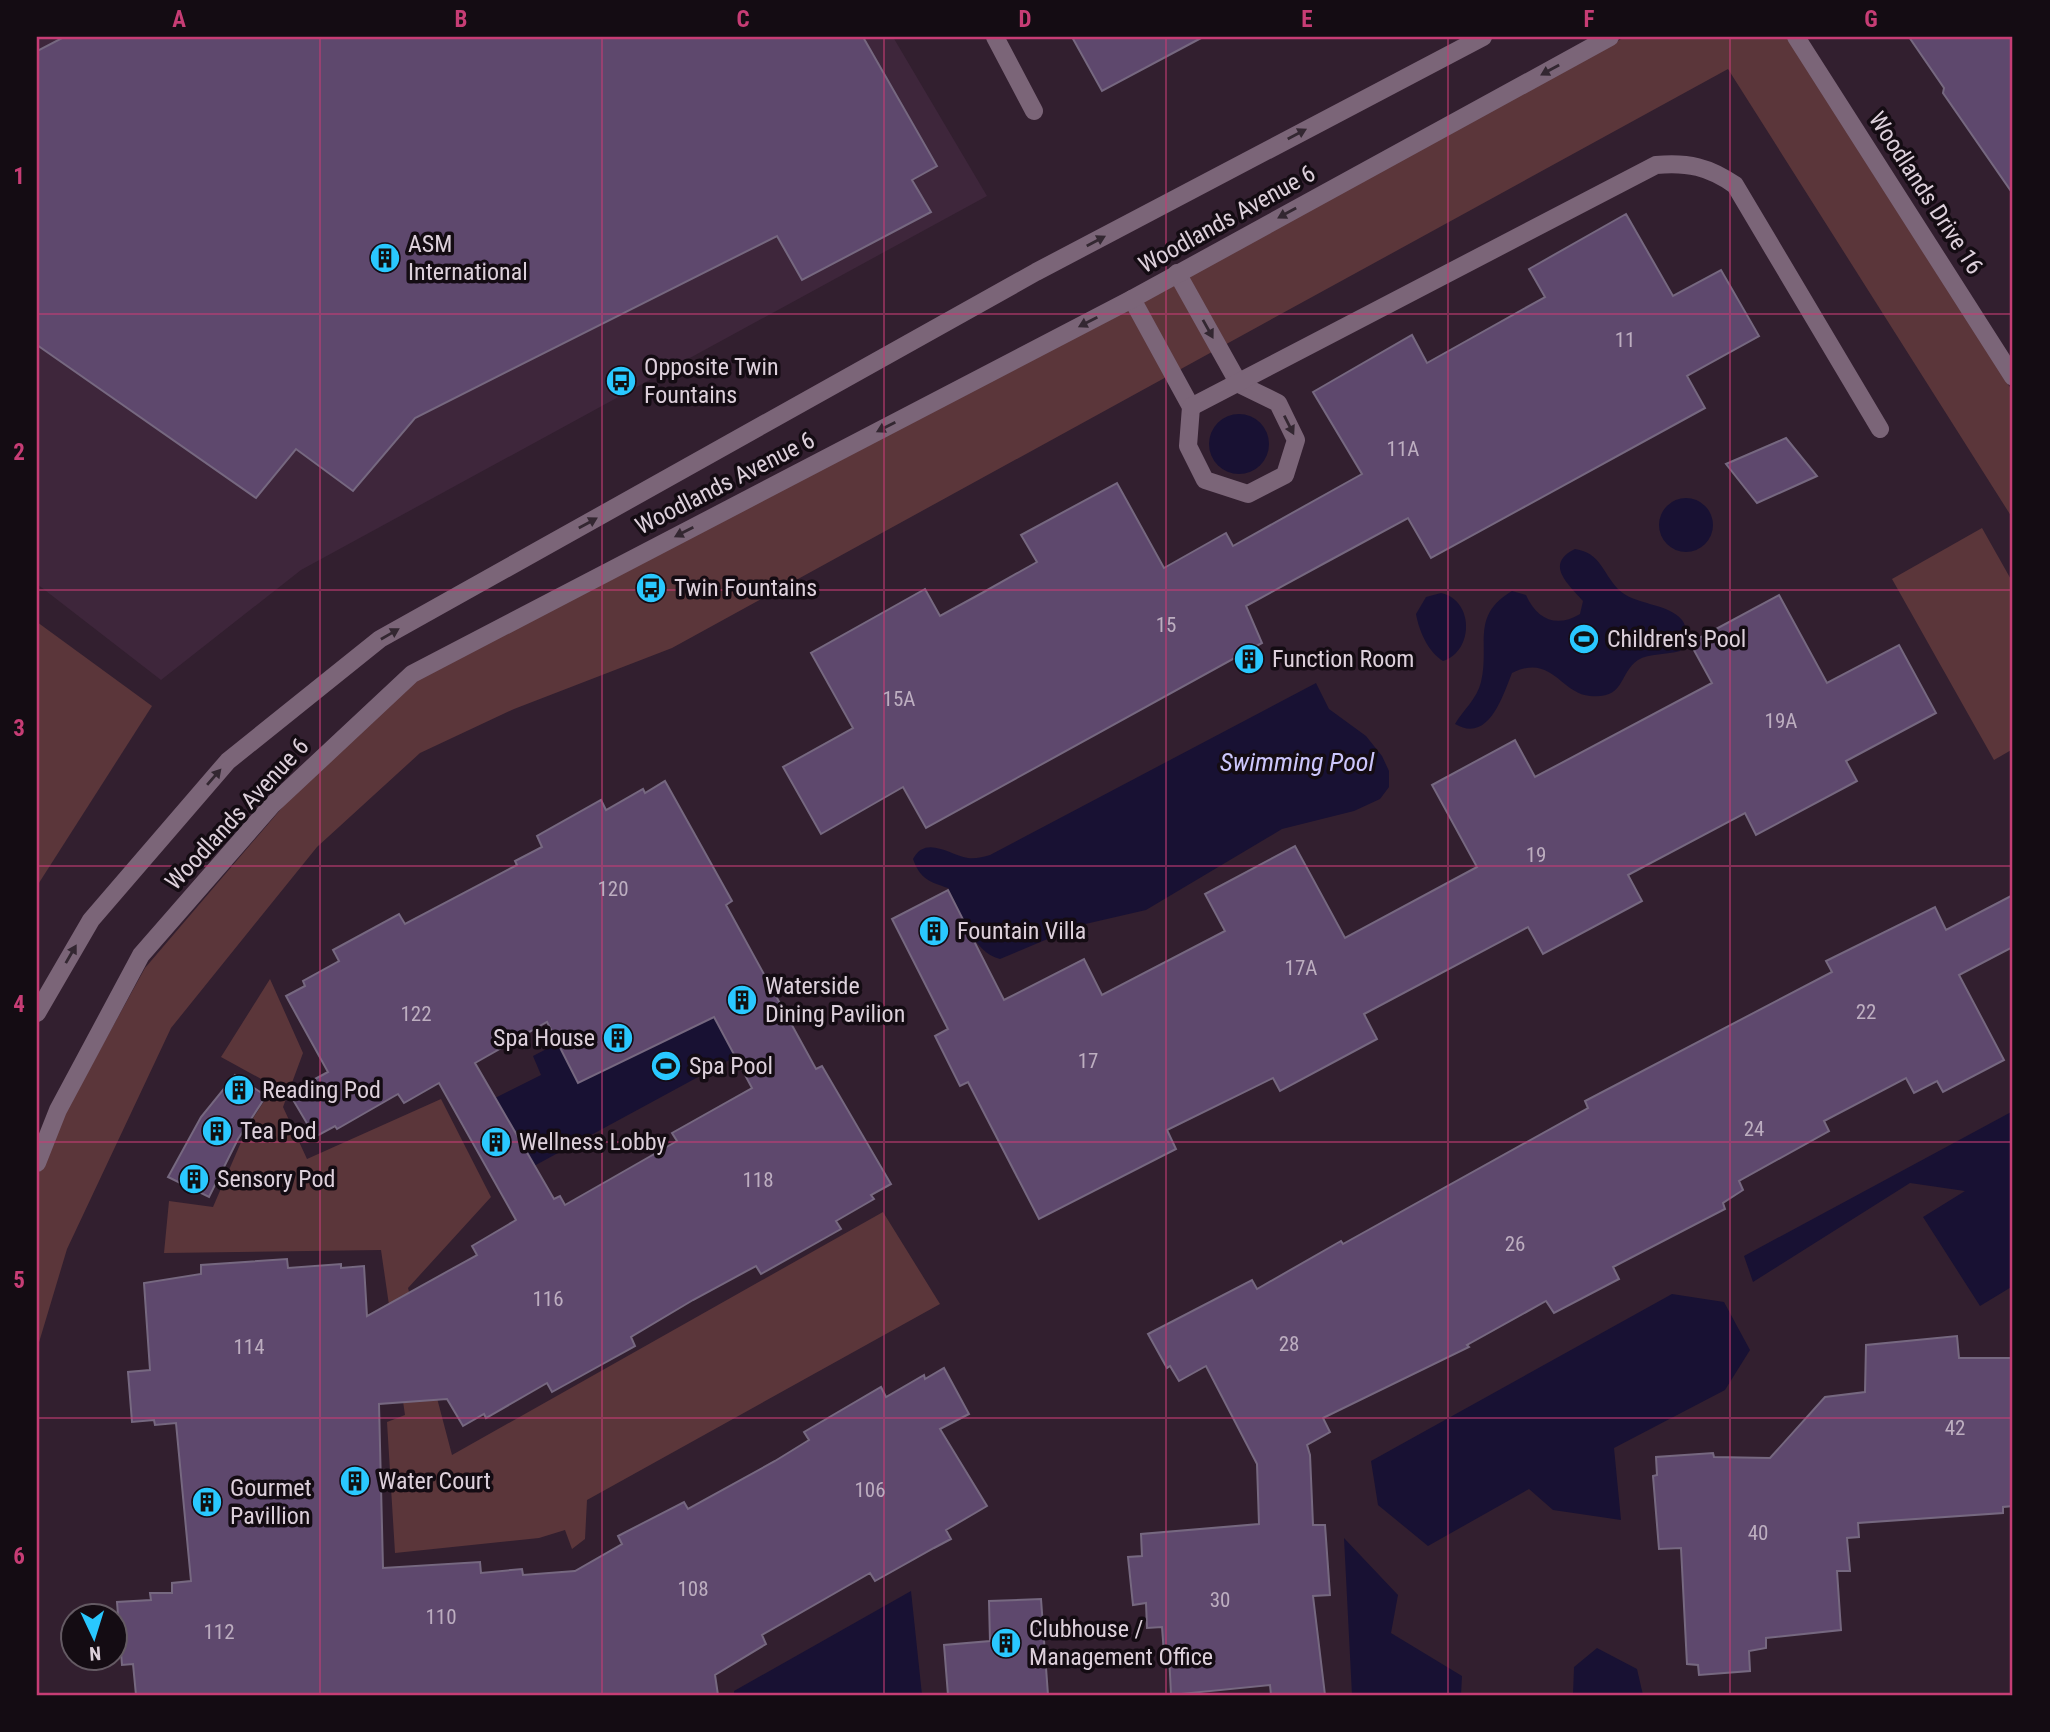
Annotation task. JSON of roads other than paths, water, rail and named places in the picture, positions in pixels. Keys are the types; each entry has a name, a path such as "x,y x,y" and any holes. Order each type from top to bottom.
{"street":[{"path":"995,37 1034,111"},
{"name":"Woodlands Avenue 6","path":"37,1013 91,920 228,761 380,639 1036,272 1483,37"},
{"name":"Woodlands Avenue 6","path":"37,1163 58,1110 141,955 271,806 412,674 1132,299 1610,37"},
{"name":"Woodlands Drive 16","path":"1796,37 2013,377"},
{"path":"1192,407 1656,165 1683,163 1713,170 1735,185 1880,429"},
{"path":"1132,299 1192,407 1188,446 1205,480 1248,494 1285,475 1296,440 1278,402 1239,384 1177,273"}],"water":[{"path":"1233,414 1245,414 1264,427 1269,444 1267,456 1256,469 1245,474 1233,474 1214,461 1209,450 1209,438 1222,419"},
{"path":"1686,498 1705,506 1713,525 1705,544 1686,552 1667,544 1659,525 1667,506"},
{"name":"Children's Pool","path":"1575,549 1596,559 1613,583 1625,594 1676,614 1682,620 1686,636 1680,651 1638,660 1616,690 1602,696 1580,693 1546,671 1526,668 1512,673 1499,704 1486,722 1477,728 1455,724 1479,688 1486,621 1499,601 1512,591 1526,595 1536,610 1548,619 1563,620 1580,614 1583,601 1566,581 1560,568 1561,561"},
{"path":"1441,593 1460,605 1466,626 1460,647 1443,661 1425,640 1416,614 1426,597"},
{"name":"Swimming Pool","path":"1316,683 1329,709 1366,736 1382,756 1389,771 1389,787 1380,799 1354,811 1282,829 1146,910 1081,925 1000,959 990,955 975,940 948,888 926,879 916,866 913,859 924,848 938,848 968,858 990,855"},
{"name":"Spa Pool","path":"691,973 735,1057 534,1166 495,1098 541,1075 533,1056 558,1043 579,1083 679,1034"},
{"path":"2013,1111 2013,1286 1980,1306 1923,1217 1965,1191 1910,1183 1753,1282 1744,1256"},
{"path":"1672,1294 1724,1302 1750,1350 1725,1390 1614,1448 1621,1520 1553,1510 1529,1489 1428,1546 1378,1505 1371,1461"},
{"path":"1344,1538 1398,1595 1391,1633 1462,1676 1461,1695 1352,1695"},
{"path":"911,1591 922,1695 734,1695 734,1691"},
{"path":"1597,1648 1637,1669 1643,1695 1573,1695 1574,1667"}],"place":[{"name":"ASM International","path":"385,258"},
{"name":"Opposite Twin Fountains","path":"621,381"},
{"name":"Twin Fountains","path":"651,588"},
{"name":"Children's Pool","path":"1584,639"},
{"name":"Function Room","path":"1249,659"},
{"name":"Fountain Villa","path":"934,931"},
{"name":"Waterside Dining Pavilion","path":"742,1000"},
{"name":"Spa House","path":"618,1038"},
{"name":"Spa Pool","path":"666,1066"},
{"name":"Reading Pod","path":"239,1090"},
{"name":"Tea Pod","path":"217,1131"},
{"name":"Wellness Lobby","path":"496,1142"},
{"name":"Sensory Pod","path":"194,1179"},
{"name":"Water Court","path":"355,1481"},
{"name":"Gourmet Pavillion","path":"207,1502"},
{"name":"Clubhouse / Management Office","path":"1006,1643"}]}
